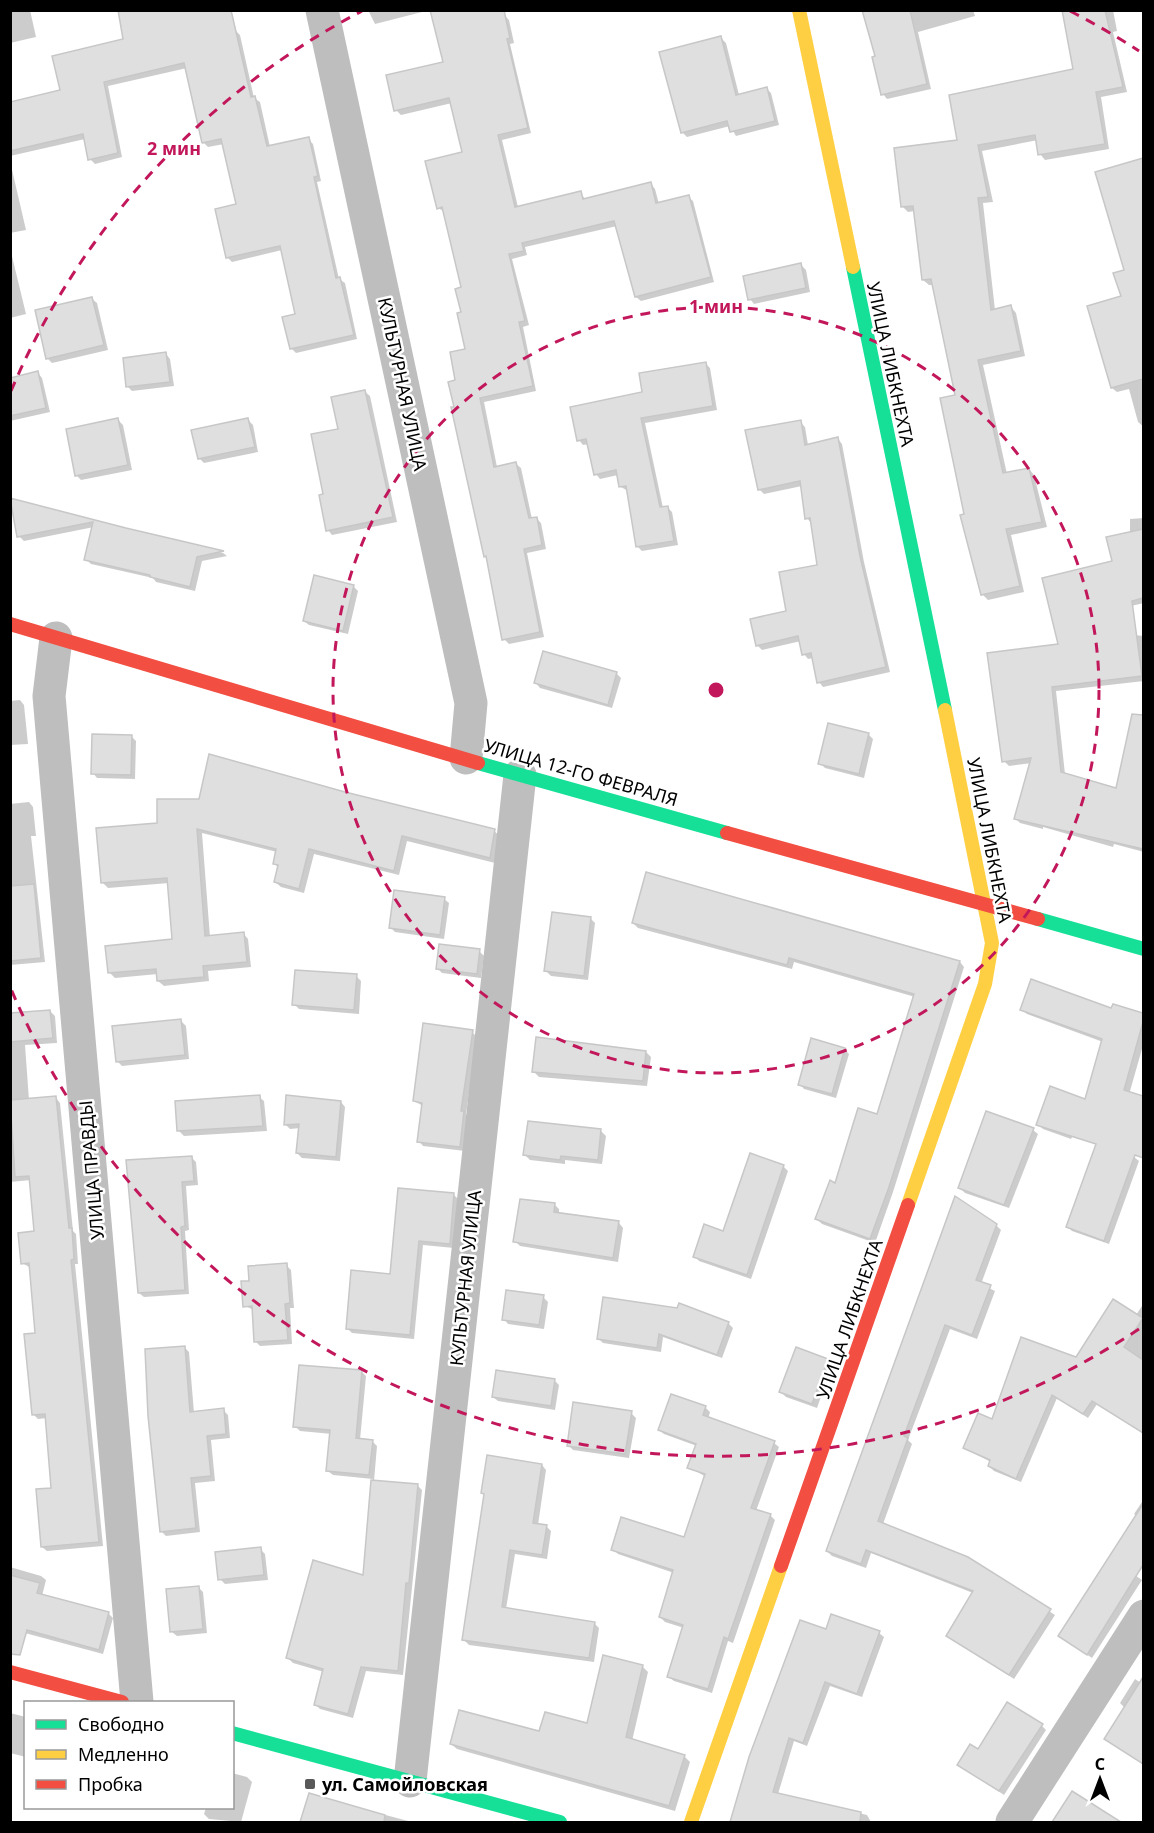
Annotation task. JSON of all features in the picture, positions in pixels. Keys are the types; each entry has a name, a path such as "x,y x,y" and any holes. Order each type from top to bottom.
{"street":[{"name":"КУЛЬТУРНАЯ УЛИЦА","path":"322,10 471,703 466,758"},
{"name":"УЛИЦА ЛИБКНЕХТА","path":"691,1822 985,984 992,943 986,905 799,10"},
{"name":"УЛИЦА 12-ГО ФЕВРАЛЯ","path":"10,624 520,775 1143,949"},
{"name":"УЛИЦА ПРАВДЫ","path":"56,638 49,696 137,1701"},
{"name":"КУЛЬТУРНАЯ УЛИЦА","path":"410,1781 520,775"},
{"path":"1012,1822 1143,1616"},
{"path":"10,1672 118,1701"},
{"path":"234,1734 560,1822"}],"building":[{"path":"118,10 231,10 251,97 255,96 267,146 309,137 318,176 314,177 336,278 340,277 354,335 290,349 282,317 295,314 280,246 226,258 215,209 236,204 221,139 202,143 184,63 104,82 118,153 88,160 83,134 10,151 10,102 60,90 52,56 123,39"},
{"path":"430,10 504,10 510,38 507,39 528,128 498,135 515,207 581,191 583,199 651,182 656,203 689,195 711,277 635,297 614,221 522,243 524,251 509,254 525,321 519,322 533,386 480,398 494,467 516,462 529,518 537,517 542,545 524,549 540,632 502,640 486,556 484,557 451,407 454,407 448,382 455,380 450,352 465,349 457,313 461,312 455,289 461,287 442,207 437,209 425,161 462,152 449,98 394,111 386,75 443,62"},
{"path":"862,10 910,10 927,84 881,95 872,57 875,56"},
{"path":"1062,10 1105,10 1123,87 1096,92 1105,144 1038,155 1035,135 978,145 988,197 978,198 991,310 1011,305 1021,351 978,360 1003,473 1029,468 1042,522 1006,529 1020,586 981,595 960,515 964,514 940,398 955,395 931,279 922,280 913,206 901,207 894,148 957,140 949,95 1073,69"},
{"path":"721,36 736,95 767,87 775,121 730,132 727,121 681,133 659,52"},
{"path":"1143,158 1143,379 1111,388 1087,306 1121,296 1113,273 1124,270 1095,172"},
{"path":"801,263 806,288 748,300 743,276"},
{"path":"92,297 104,345 46,359 35,310"},
{"path":"166,352 170,382 126,387 123,358"},
{"path":"706,362 713,406 641,418 660,507 668,506 674,541 636,547 626,486 619,487 616,470 594,475 586,439 577,441 570,407 642,392 639,373"},
{"path":"38,371 46,408 10,416 10,378"},
{"path":"365,390 393,517 326,531 319,495 323,494 311,434 338,429 331,397"},
{"path":"118,418 128,465 75,476 66,429"},
{"path":"248,418 255,447 198,459 191,430"},
{"path":"801,420 805,445 838,437 860,556 886,667 817,683 811,653 802,655 798,636 756,646 750,619 786,611 779,572 817,565 810,518 805,519 800,481 758,490 745,430"},
{"path":"10,498 224,551 197,557 190,587 84,560 93,522 17,537"},
{"path":"1143,529 1143,598 1132,601 1142,676 1052,687 1061,772 1116,788 1132,714 1143,715 1143,849 1014,819 1031,758 1002,762 987,653 1058,644 1042,578 1112,561 1106,537"},
{"path":"314,575 354,585 343,631 303,621"},
{"path":"543,651 617,672 608,705 534,683"},
{"path":"828,723 869,733 859,774 818,764"},
{"path":"92,734 132,735 131,775 91,774"},
{"path":"209,754 345,792 495,829 490,858 402,836 394,871 309,849 299,889 274,882 278,865 273,864 276,849 197,829 205,936 244,932 247,962 203,966 204,977 157,981 156,969 108,973 105,946 172,939 167,878 101,883 96,828 157,823 157,799 199,799"},
{"path":"646,872 960,961 889,1187 870,1239 815,1219 830,1180 835,1183 858,1108 877,1114 914,994 789,958 787,965 632,923"},
{"path":"34,884 41,958 10,961 10,886"},
{"path":"394,890 445,897 440,935 389,928"},
{"path":"552,912 591,917 584,976 544,971"},
{"path":"439,944 480,949 477,974 436,969"},
{"path":"295,970 357,974 354,1010 292,1005"},
{"path":"1031,979 1111,1008 1113,1004 1143,1013 1143,1022 1124,1090 1143,1096 1143,1158 1135,1155 1104,1241 1066,1227 1096,1144 1036,1125 1050,1086 1085,1099 1102,1039 1020,1010"},
{"path":"50,1010 53,1038 10,1042 10,1013"},
{"path":"181,1019 185,1055 116,1062 112,1026"},
{"path":"423,1023 473,1030 461,1111 464,1111 460,1147 417,1142 422,1103 413,1101"},
{"path":"536,1037 646,1051 643,1081 532,1072"},
{"path":"811,1038 845,1048 832,1094 798,1085"},
{"path":"260,1095 263,1126 177,1131 175,1101"},
{"path":"286,1095 341,1101 336,1157 296,1153 299,1124 284,1125"},
{"path":"56,1096 69,1228 72,1228 74,1259 71,1260 99,1542 41,1547 36,1489 51,1488 45,1414 32,1415 24,1334 35,1333 29,1263 21,1264 18,1233 34,1231 29,1176 15,1177 10,1100"},
{"path":"986,1111 1034,1128 1004,1205 958,1188"},
{"path":"528,1121 601,1129 598,1160 561,1156 560,1160 523,1155"},
{"path":"750,1153 784,1165 747,1275 693,1257 704,1224 723,1231"},
{"path":"192,1156 194,1181 182,1182 185,1226 181,1227 185,1290 138,1293 126,1160"},
{"path":"398,1188 454,1193 450,1244 419,1241 410,1335 346,1329 351,1270 390,1274"},
{"path":"955,1196 997,1224 976,1280 991,1285 972,1335 945,1325 904,1436 908,1438 878,1521 968,1557 1051,1609 1009,1675 946,1636 973,1591 866,1550 861,1564 826,1551"},
{"path":"520,1199 555,1203 554,1212 619,1221 613,1258 513,1242"},
{"path":"287,1263 290,1303 285,1304 288,1340 254,1342 252,1306 243,1307 241,1281 249,1281 248,1266"},
{"path":"506,1290 544,1295 539,1325 502,1320"},
{"path":"603,1297 677,1308 679,1303 729,1322 717,1355 659,1334 657,1348 597,1339"},
{"path":"1113,1299 1143,1318 1124,1347 1143,1360 1143,1433 1092,1401 1083,1414 1052,1395 1016,1479 988,1466 990,1460 963,1448 978,1413 992,1419 1021,1337 1076,1357"},
{"path":"185,1346 190,1412 224,1408 226,1434 207,1436 211,1476 191,1478 196,1528 160,1532 148,1416 145,1349"},
{"path":"796,1347 828,1359 812,1404 779,1392"},
{"path":"299,1365 362,1370 356,1438 373,1440 369,1475 326,1471 330,1430 293,1427"},
{"path":"496,1370 555,1379 551,1406 492,1397"},
{"path":"671,1394 706,1406 703,1415 775,1441 751,1508 771,1514 728,1639 724,1637 708,1689 667,1677 683,1625 659,1617 673,1570 611,1550 621,1517 684,1537 705,1474 687,1468 696,1444 658,1430"},
{"path":"573,1402 632,1411 625,1454 567,1446"},
{"path":"487,1455 542,1464 533,1523 547,1525 542,1555 510,1550 502,1607 595,1622 589,1658 462,1640 484,1494 481,1493"},
{"path":"371,1480 418,1484 409,1583 406,1583 398,1671 361,1667 348,1714 314,1705 323,1669 286,1658 313,1560 363,1575"},
{"path":"1143,1504 1143,1565 1087,1655 1058,1636"},
{"path":"261,1547 264,1575 218,1580 215,1552"},
{"path":"10,1575 40,1583 37,1593 109,1612 99,1650 27,1630 20,1655 10,1654"},
{"path":"199,1586 203,1629 170,1632 166,1589"},
{"path":"831,1614 880,1631 857,1694 825,1682 803,1743 789,1738 773,1792 861,1812 860,1822 730,1822 749,1757 800,1620 826,1629"},
{"path":"603,1655 643,1665 626,1737 685,1755 669,1806 450,1744 459,1710 539,1731 545,1712 587,1723"},
{"path":"1143,1677 1143,1764 1104,1739"},
{"path":"1007,1702 1043,1724 999,1791 957,1765 970,1744 978,1749"},
{"path":"1072,1791 1121,1822 1052,1822"},
{"path":"309,1793 385,1815 384,1822 300,1822"}],"traffic: fast":[{"path":"853,267 945,710"},
{"path":"478,763 727,833"},
{"path":"1038,919 1144,949"},
{"path":"234,1734 560,1822"}],"traffic: slow":[{"path":"799,10 853,267"},
{"path":"908,1205 985,984 992,943 945,710"},
{"path":"691,1822 781,1566"}],"traffic: jam":[{"path":"10,624 478,763"},
{"path":"727,833 1038,919"},
{"path":"781,1566 908,1205"},
{"path":"10,1672 118,1701"}],"place":[{"name":"ул. Самойловская","path":"310,1784"}]}
